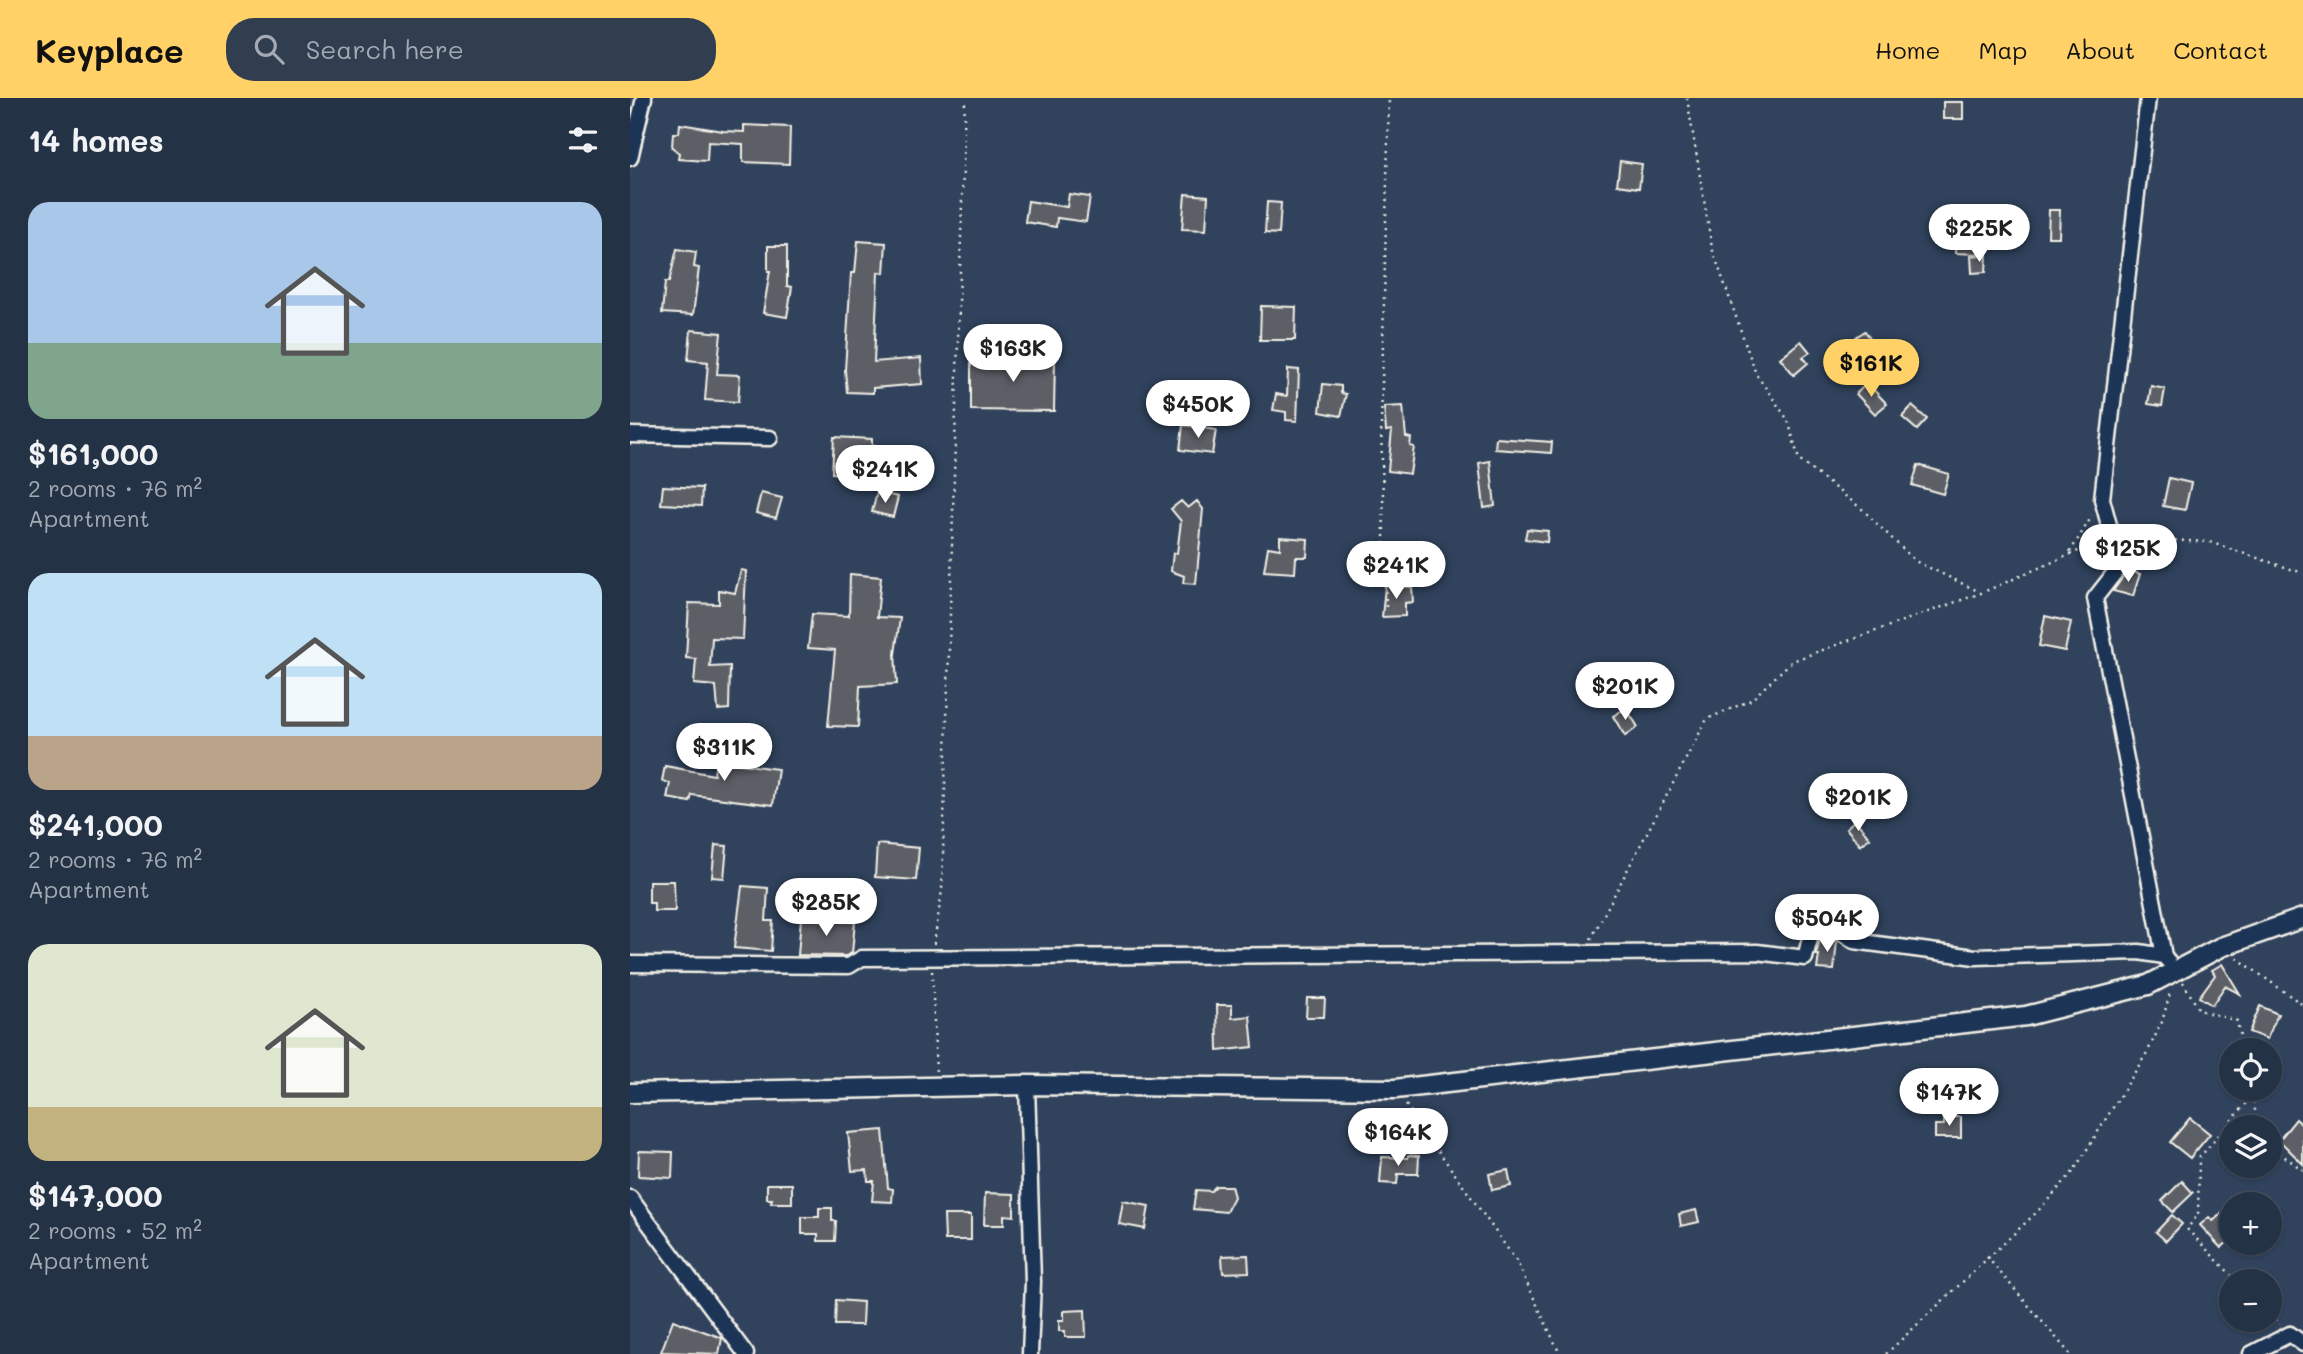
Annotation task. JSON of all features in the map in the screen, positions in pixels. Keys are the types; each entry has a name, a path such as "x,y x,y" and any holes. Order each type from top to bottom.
{"street":[{"path":"630,158 644,98"},
{"path":"2148,98 2102,499 2120,566 2095,598 2170,963"},
{"path":"630,435 770,438"},
{"path":"630,1093 1027,1084 1395,1089 2026,1016 2148,985 2170,963 2303,918"},
{"path":"630,964 849,966 862,958 932,960 1757,952 1805,958 1813,927 1831,925 1854,941 1975,957 2139,952 2170,963"},
{"path":"1027,1084 1033,1282 1030,1354"},
{"path":"630,1198 746,1354"},
{"path":"2251,1354 2290,1334 2303,1344"}],"path":[{"path":"937,1087 932,960 942,890 965,98"},
{"path":"1386,607 1381,425 1389,98"},
{"path":"1687,98 1712,248 1756,374 1788,420 1800,460 1862,509 1915,561 1981,593"},
{"path":"2070,552 2102,499"},
{"path":"1583,954 1707,719 1751,700 1792,661 1981,593 2070,552 2112,537 2209,542 2303,573"},
{"path":"2221,947 2303,1004"},
{"path":"2170,963 2199,1010 2236,1021 2240,1038"},
{"path":"1886,1354 2037,1212 2073,1172 2162,1022 2170,963"},
{"path":"1395,1089 1517,1262 1560,1354"},
{"path":"2225,1269 2187,1229 2198,1214 2199,1158 2249,1101"},
{"path":"2282,1155 2303,1170"},
{"path":"1987,1257 2070,1354"}],"building":[{"path":"1943,102 1963,102 1963,119 1943,119"},
{"path":"680,124 744,132 744,125 790,127 789,164 743,162 743,144 708,142 707,161 678,159 679,153 672,147 673,133 679,133"},
{"path":"1620,161 1642,164 1639,188 1617,185"},
{"path":"1069,194 1090,197 1086,222 1057,218 1056,227 1025,222 1028,201 1067,207"},
{"path":"1185,194 1208,196 1206,230 1182,229"},
{"path":"1267,202 1281,203 1279,234 1265,233"},
{"path":"2049,210 2060,210 2059,237 2048,237"},
{"path":"1956,233 1980,234 1978,254 1955,253"},
{"path":"858,241 886,243 884,273 878,272 874,362 921,358 922,384 873,388 873,393 847,392 845,370 851,273 855,273"},
{"path":"768,246 787,246 787,286 792,287 787,317 763,313 770,271"},
{"path":"677,249 696,252 694,267 699,268 693,315 662,313 665,282 669,282"},
{"path":"1987,255 1986,272 1972,273 1971,256"},
{"path":"1261,306 1296,307 1295,340 1260,340"},
{"path":"691,330 721,333 717,374 740,375 738,402 705,400 708,362 688,360"},
{"path":"1865,331 1875,345 1868,350 1872,356 1849,369 1840,359 1859,342 1856,337"},
{"path":"1801,341 1810,352 1803,357 1808,363 1794,375 1780,358"},
{"path":"971,357 1055,358 1054,411 971,410"},
{"path":"1288,369 1299,370 1297,421 1286,420 1286,412 1273,410 1276,394 1287,396"},
{"path":"1867,383 1887,404 1875,414 1856,394"},
{"path":"1323,384 1341,386 1341,393 1346,394 1341,416 1320,412"},
{"path":"2151,386 2165,389 2162,406 2148,404"},
{"path":"1403,406 1406,437 1411,438 1410,446 1414,447 1410,474 1388,471 1392,430 1386,431 1384,407"},
{"path":"1912,406 1927,419 1917,430 1902,417"},
{"path":"1183,425 1216,430 1212,454 1180,450"},
{"path":"834,437 872,439 872,446 889,448 885,476 832,473"},
{"path":"1496,438 1552,442 1551,453 1495,449"},
{"path":"1490,461 1495,506 1484,508 1479,463"},
{"path":"1918,465 1949,474 1943,494 1912,485"},
{"path":"2169,478 2191,483 2185,510 2163,506"},
{"path":"663,486 702,488 701,506 661,504"},
{"path":"877,492 898,497 893,517 872,512"},
{"path":"761,493 782,498 776,518 756,513"},
{"path":"1181,501 1188,508 1197,501 1203,509 1196,584 1183,583 1184,576 1171,571 1173,553 1177,553 1181,521 1171,509"},
{"path":"1527,529 1548,531 1547,542 1525,539"},
{"path":"1280,537 1308,539 1307,557 1296,557 1295,573 1264,571 1268,547 1280,549"},
{"path":"741,570 746,571 743,639 712,638 710,667 730,666 729,709 718,710 716,686 694,684 696,659 686,658 689,603 719,604 719,590 735,593"},
{"path":"2128,570 2140,574 2133,596 2113,591"},
{"path":"850,574 881,577 877,617 900,618 895,654 897,684 860,686 858,727 828,726 835,650 808,648 812,614 849,616"},
{"path":"1385,586 1412,587 1413,602 1405,603 1405,616 1382,617"},
{"path":"2045,616 2071,622 2065,651 2039,646"},
{"path":"1626,708 1638,727 1625,736 1613,716"},
{"path":"716,761 778,769 773,805 692,795 690,802 667,798 670,783 662,781 665,766 714,775"},
{"path":"1855,820 1870,838 1860,845 1846,828"},
{"path":"877,844 919,848 916,880 875,877"},
{"path":"715,845 727,846 724,878 712,877"},
{"path":"649,881 674,881 675,911 654,911 654,903 649,903"},
{"path":"742,886 768,888 766,921 773,921 771,951 734,948"},
{"path":"801,918 855,922 852,953 846,956 798,955"},
{"path":"1821,936 1837,941 1834,970 1817,969 1819,955 1816,955"},
{"path":"2222,964 2240,994 2225,986 2212,1005 2199,997 2215,975 2212,970"},
{"path":"1307,998 1325,998 1324,1017 1306,1017"},
{"path":"1217,1005 1232,1005 1232,1018 1250,1016 1253,1047 1218,1051"},
{"path":"2260,1006 2278,1014 2267,1038 2249,1032"},
{"path":"1944,1117 1961,1117 1961,1138 1935,1138 1935,1125 1944,1125"},
{"path":"2190,1118 2210,1134 2190,1158 2170,1142"},
{"path":"2296,1119 2303,1125 2303,1164 2282,1143 2282,1136"},
{"path":"883,1130 888,1188 893,1189 892,1202 872,1201 874,1181 868,1181 867,1170 852,1171 848,1133"},
{"path":"639,1151 673,1152 672,1178 638,1176"},
{"path":"1408,1155 1419,1156 1418,1174 1398,1174 1397,1184 1380,1183 1382,1157 1408,1158"},
{"path":"1508,1170 1511,1186 1492,1190 1489,1174"},
{"path":"2182,1181 2193,1193 2173,1212 2162,1201"},
{"path":"767,1184 792,1184 792,1203 771,1203 772,1199 767,1199"},
{"path":"1216,1186 1231,1186 1234,1197 1226,1212 1193,1209 1196,1190 1211,1191"},
{"path":"985,1193 1014,1194 1014,1216 1004,1215 1004,1225 984,1225"},
{"path":"1123,1201 1149,1206 1145,1229 1119,1224"},
{"path":"819,1208 832,1208 832,1221 836,1221 835,1241 818,1241 818,1234 802,1234 802,1217 819,1217"},
{"path":"1696,1210 1699,1222 1681,1226 1679,1214"},
{"path":"944,1215 971,1215 971,1240 945,1240"},
{"path":"2172,1215 2182,1224 2166,1241 2156,1232"},
{"path":"2219,1216 2219,1246 2200,1225 2209,1217 2213,1221"},
{"path":"1248,1255 1249,1272 1223,1273 1222,1256"},
{"path":"836,1300 863,1302 862,1325 835,1325"},
{"path":"1085,1310 1086,1337 1065,1337 1065,1331 1059,1331 1059,1320 1064,1320 1064,1311"},
{"path":"673,1320 722,1338 719,1354 661,1352"}]}
